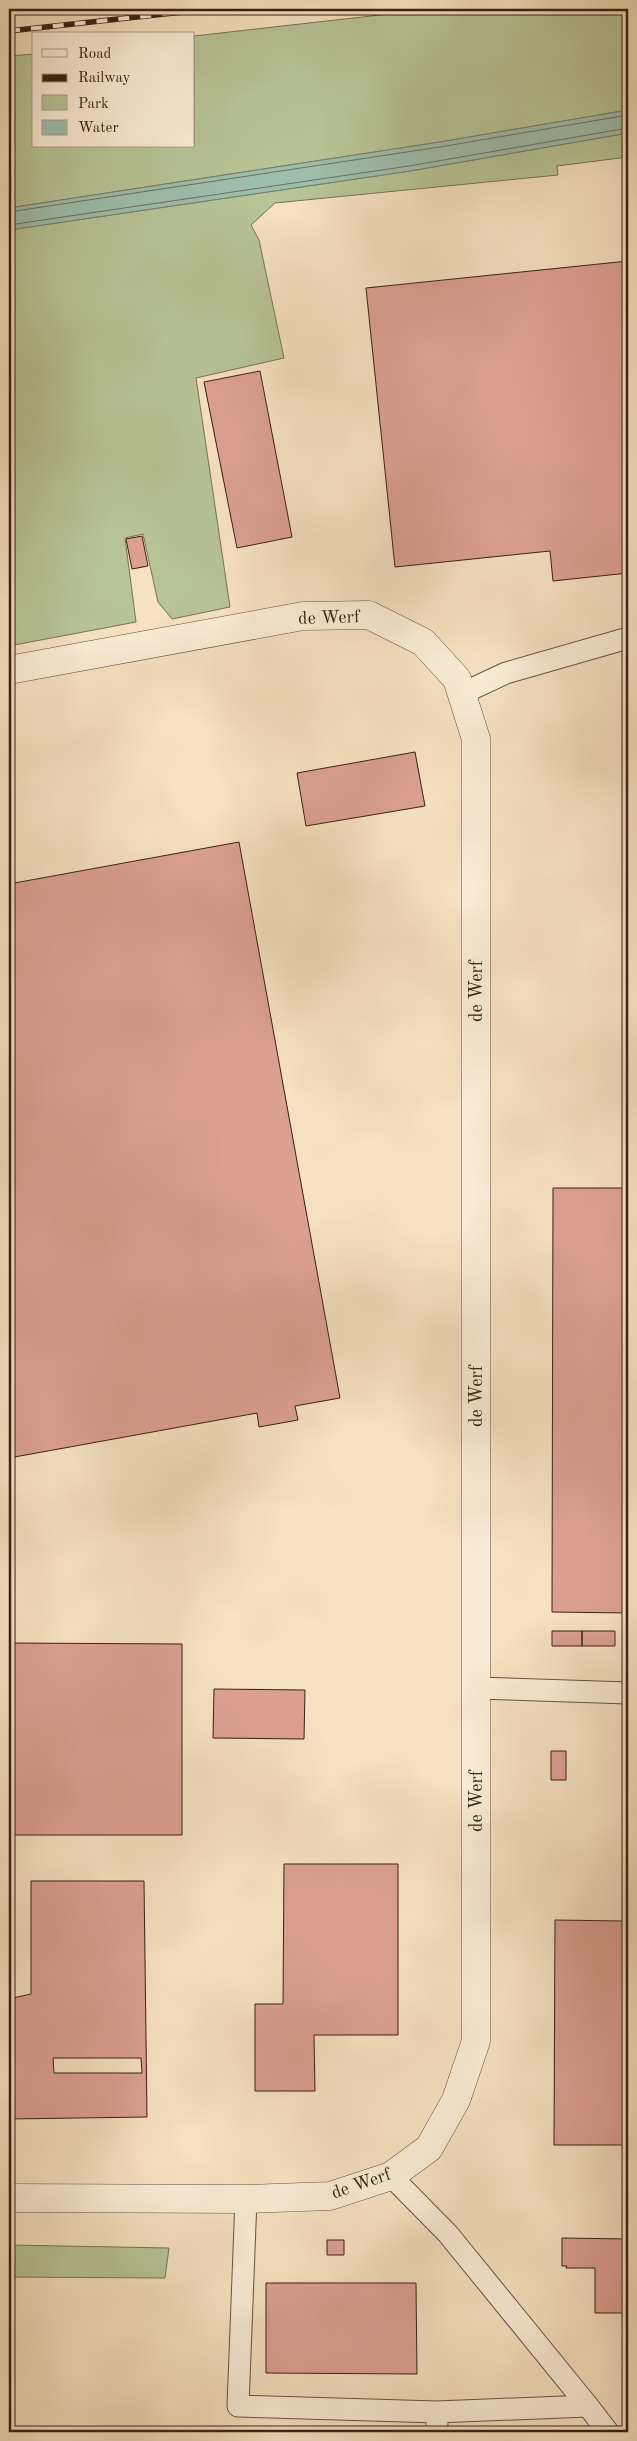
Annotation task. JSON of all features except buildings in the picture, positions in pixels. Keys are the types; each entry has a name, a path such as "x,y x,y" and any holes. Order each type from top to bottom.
{"street":[{"name":"de Werf","path":"9,670 303,616 369,615 423,642 457,679 476,739 476,2041 456,2100 429,2148 390,2176 330,2196 246,2199 9,2198"}],"lane":[{"path":"461,694 506,673 628,638"},
{"path":"476,1688 628,1693"},
{"path":"390,2176 448,2234 608,2432"},
{"path":"246,2199 238,2406 437,2422 588,2406"}],"green space":[{"path":"433,9 628,9 628,110 440,142 9,208 9,56 32,54 32,148 195,148 195,36"},
{"path":"628,133 628,157 557,166 558,175 275,203 251,225 259,240 284,358 196,378 230,607 172,619 158,602 143,534 125,538 136,622 9,646 9,230 410,171"},
{"path":"9,2245 169,2248 165,2278 9,2277"}],"water":[{"path":"628,110 628,133 410,171 9,230 9,208 440,142"}],"railway":[{"path":"9,31 210,9"}]}
